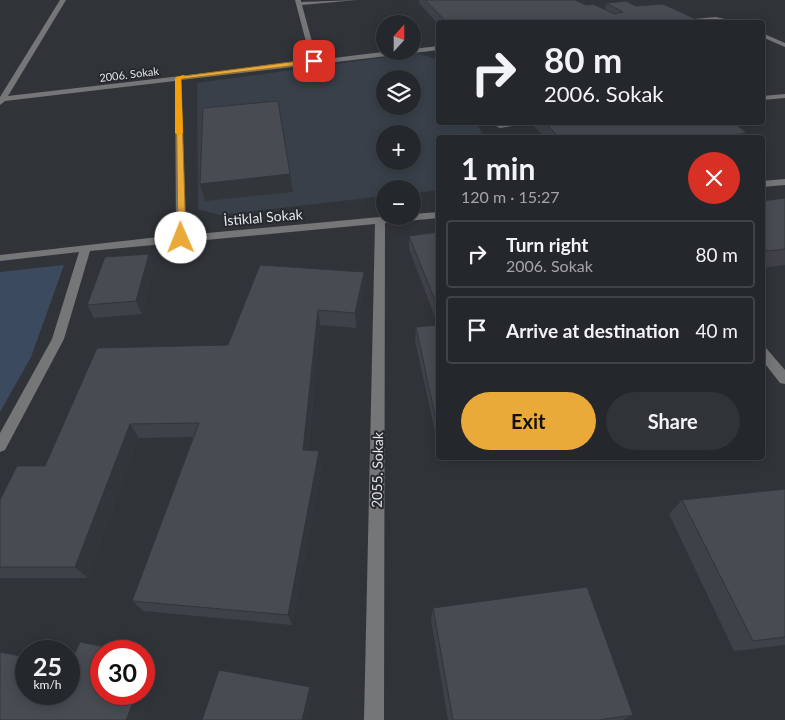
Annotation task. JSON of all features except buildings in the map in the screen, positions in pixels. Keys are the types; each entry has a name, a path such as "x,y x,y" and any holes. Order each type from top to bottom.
{"street":[{"path":"1,101 63,0"},
{"path":"314,61 299,2 354,0"},
{"path":"705,20 722,20"},
{"path":"765,36 785,45"},
{"path":"421,50 436,48"},
{"name":"2006. Sokak","path":"1,101 376,54"},
{"path":"178,78 181,238"},
{"path":"765,98 785,96"},
{"path":"765,184 785,182"},
{"name":"İstiklal Sokak","path":"421,217 436,215"},
{"name":"İstiklal Sokak","path":"0,258 181,238 376,220"},
{"name":"2055. Sokak","path":"374,720 380,225"},
{"path":"0,446 58,339 86,248"},
{"path":"765,355 785,379"}],"shaded area":[{"path":"421,54 436,59 436,125 477,125 484,135 436,135 436,190 421,192 421,180 376,180 376,197 219,215 198,209 197,83 376,58 376,60 421,60"},
{"path":"64,265 31,357 0,412 0,272"}],"slow traffic":[{"path":"179,133 178,78 183,77"}],"route":[{"path":"181,238 178,78 314,61"}]}
